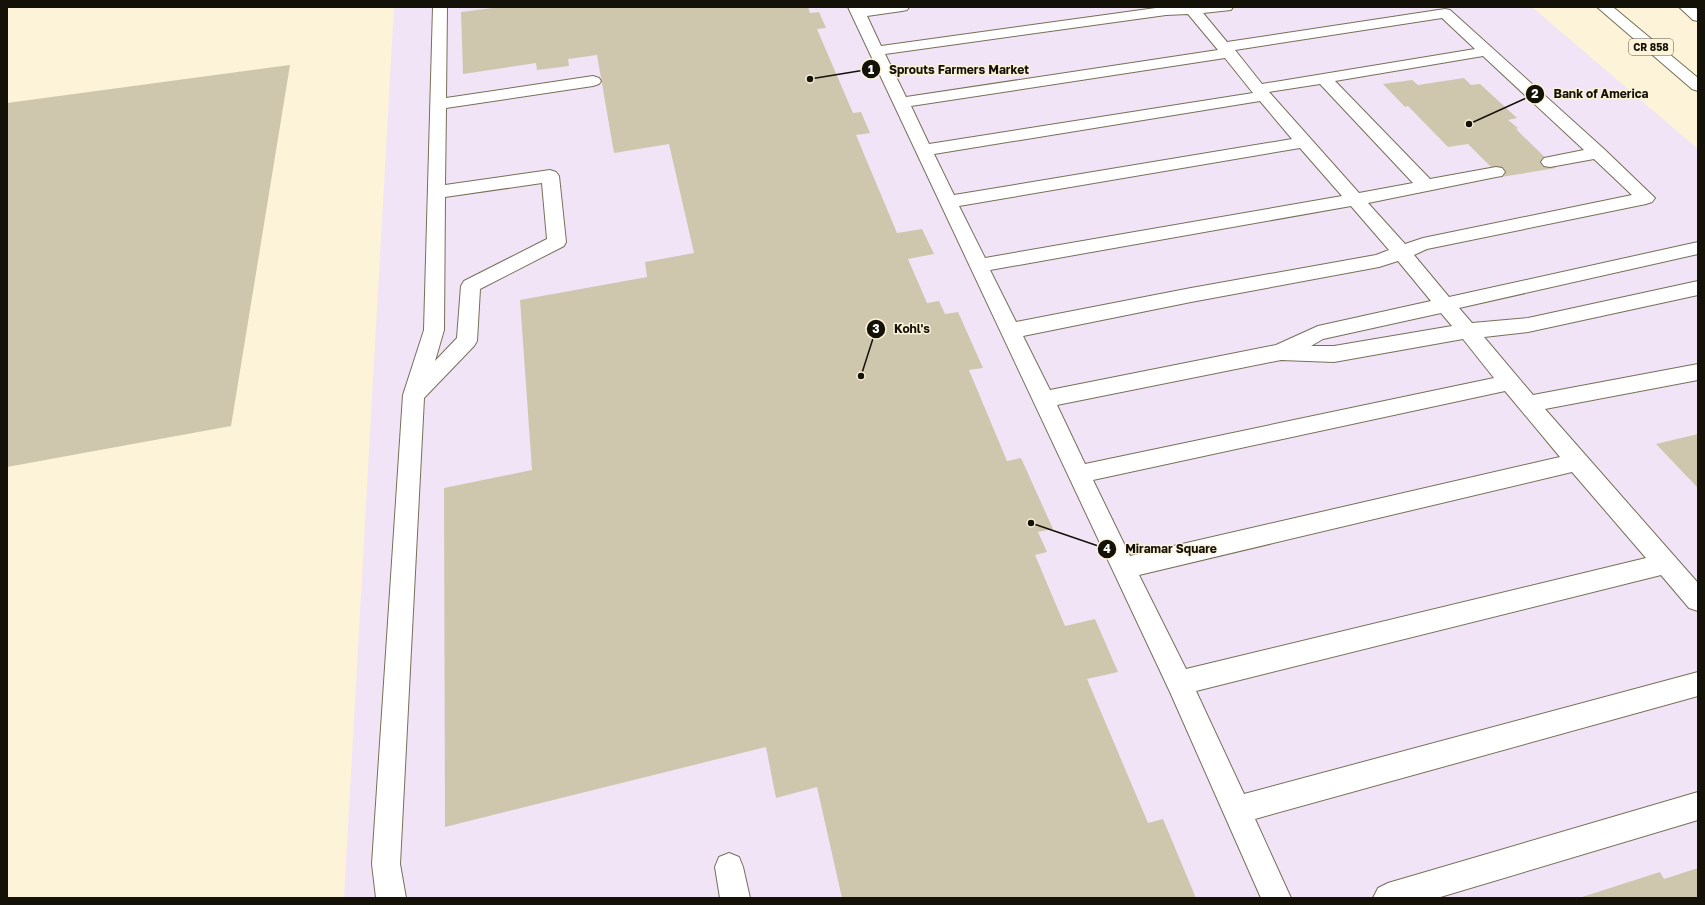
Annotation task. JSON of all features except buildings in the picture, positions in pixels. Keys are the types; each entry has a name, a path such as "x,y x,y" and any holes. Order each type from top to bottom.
{"main road":[{"path":"391,898 386,864 414,395 434,330 440,7"},
{"path":"902,7 857,10 1179,683 1276,898"},
{"path":"877,51 1166,11 1191,8 1226,7"},
{"name":"CR 858","path":"1604,7 1698,86"},
{"path":"1686,7 1698,16"},
{"path":"1191,8 1261,93 1353,200 1401,252 1578,462 1698,600"},
{"path":"902,102 1446,13 1646,198 1423,244 1379,261 1191,295 1010,331"},
{"path":"924,150 1261,93 1323,78 1488,51"},
{"path":"1323,78 1425,185"},
{"path":"438,104 592,81"},
{"path":"949,202 1304,142"},
{"path":"1550,162 1598,153"},
{"path":"979,265 1353,200 1496,172"},
{"path":"414,395 467,341 471,286 558,242 550,176 437,192"},
{"path":"1281,352 1318,333 1698,248"},
{"path":"1043,400 1281,352 1334,354 1467,330 1528,325 1698,288"},
{"path":"1530,404 1698,372"},
{"path":"1079,474 1511,382"},
{"path":"1123,568 1578,462"},
{"path":"1179,683 1666,563"},
{"path":"1237,810 1698,684"},
{"path":"1388,898 1698,806"},
{"path":"729,867 735,898"}],"shaded area":[{"path":"394,7 1532,7 1698,149 1698,898 344,898"}],"place":[{"name":"Sprouts Farmers Market","path":"810,79"},
{"name":"Bank of America","path":"1469,124"},
{"name":"Kohl's","path":"861,376"},
{"name":"Miramar Square","path":"1031,523"}]}
